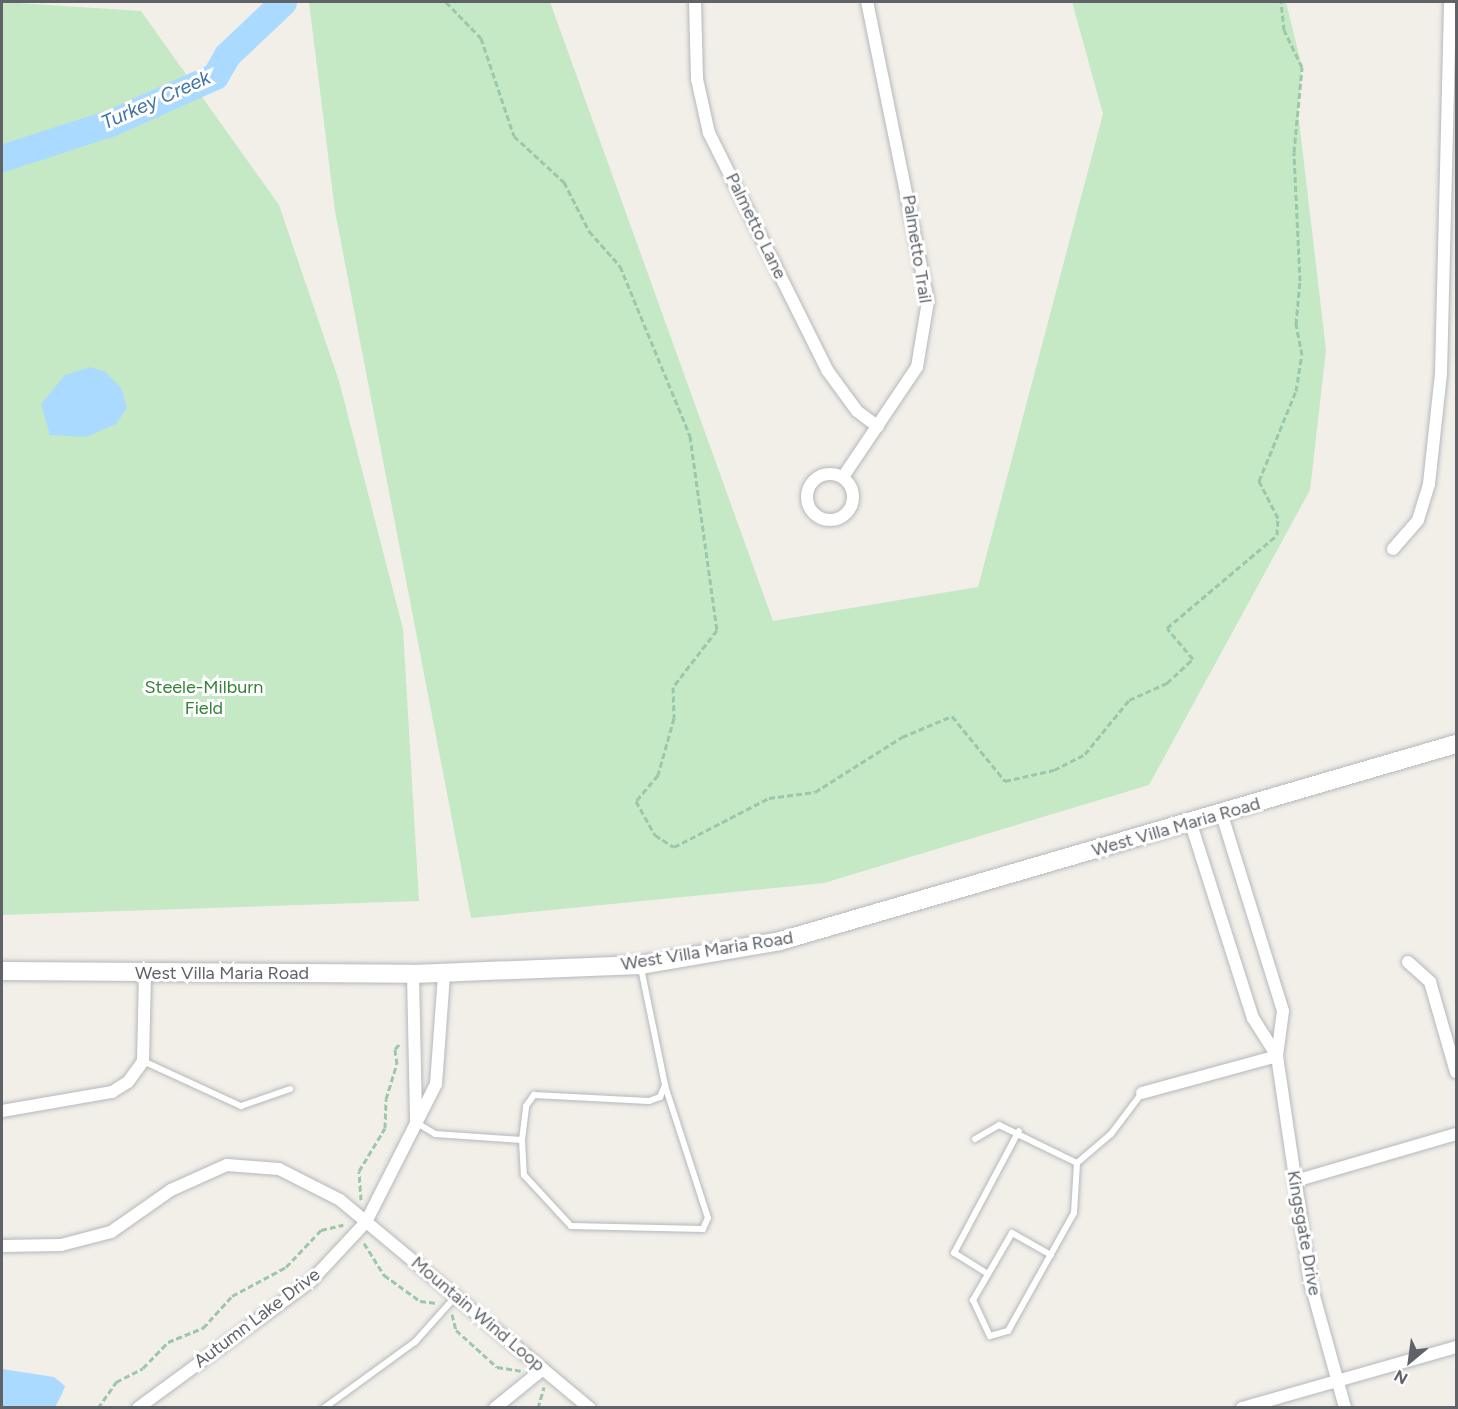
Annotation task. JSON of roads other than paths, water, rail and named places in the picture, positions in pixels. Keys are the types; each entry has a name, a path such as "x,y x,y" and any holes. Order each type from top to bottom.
{"main road":[{"name":"West Villa Maria Road","path":"2,972 444,974 640,965 780,941 1222,815 1456,744"}],"street":[{"name":"Palmetto Lane","path":"695,2 697,79 709,133 827,370 858,411 878,427"},
{"name":"Palmetto Trail","path":"843,477 917,366 928,301 867,2"},
{"path":"1393,549 1418,520 1429,484 1441,374 1450,2"},
{"name":"Kingsgate Drive","path":"1222,815 1283,1011 1277,1056 1311,1285 1344,1407"},
{"name":"Kingsgate Drive","path":"1191,824 1253,1018 1277,1056"},
{"path":"1408,962 1430,982 1456,1072"},
{"path":"2,1110 112,1092 128,1082 142,1061 145,972"},
{"name":"Autumn Lake Drive","path":"413,974 416,1122"},
{"name":"Autumn Lake Drive","path":"138,1407 311,1281 366,1222 436,1084 444,974"},
{"path":"1143,1093 1277,1056"},
{"path":"1295,1180 1456,1134"},
{"name":"Mountain Wind Loop","path":"2,1246 61,1245 111,1232 171,1190 226,1165 279,1169 310,1181 353,1211 590,1407"},
{"path":"1242,1407 1456,1347"},
{"path":"495,1407 543,1369"}],"lane":[{"path":"640,965 665,1085 708,1218 703,1229 570,1226 524,1174 522,1140 526,1106 534,1095 649,1101 660,1097 665,1085"},
{"path":"142,1061 241,1106 290,1089"},
{"path":"1051,1255 1012,1233 974,1300 990,1336 1008,1331 1051,1255 1074,1213 1077,1162 1111,1134 1143,1093"},
{"path":"416,1122 435,1134 522,1140"},
{"path":"975,1139 999,1125 1019,1131 1077,1162"},
{"path":"988,1274 954,1253 1019,1131"},
{"path":"324,1407 415,1342 456,1296"}],"water":[{"path":"91,367 105,372 121,388 127,408 116,424 86,437 50,435 41,404 65,375"},
{"path":"2,1369 54,1377 65,1386 55,1407 2,1407"}],"waterway":[{"name":"Turkey Creek","path":"2,158 110,123 215,76 227,55 283,2"}],"park label":[{"name":"Steele-Milburn Field","path":"204,698"}]}
